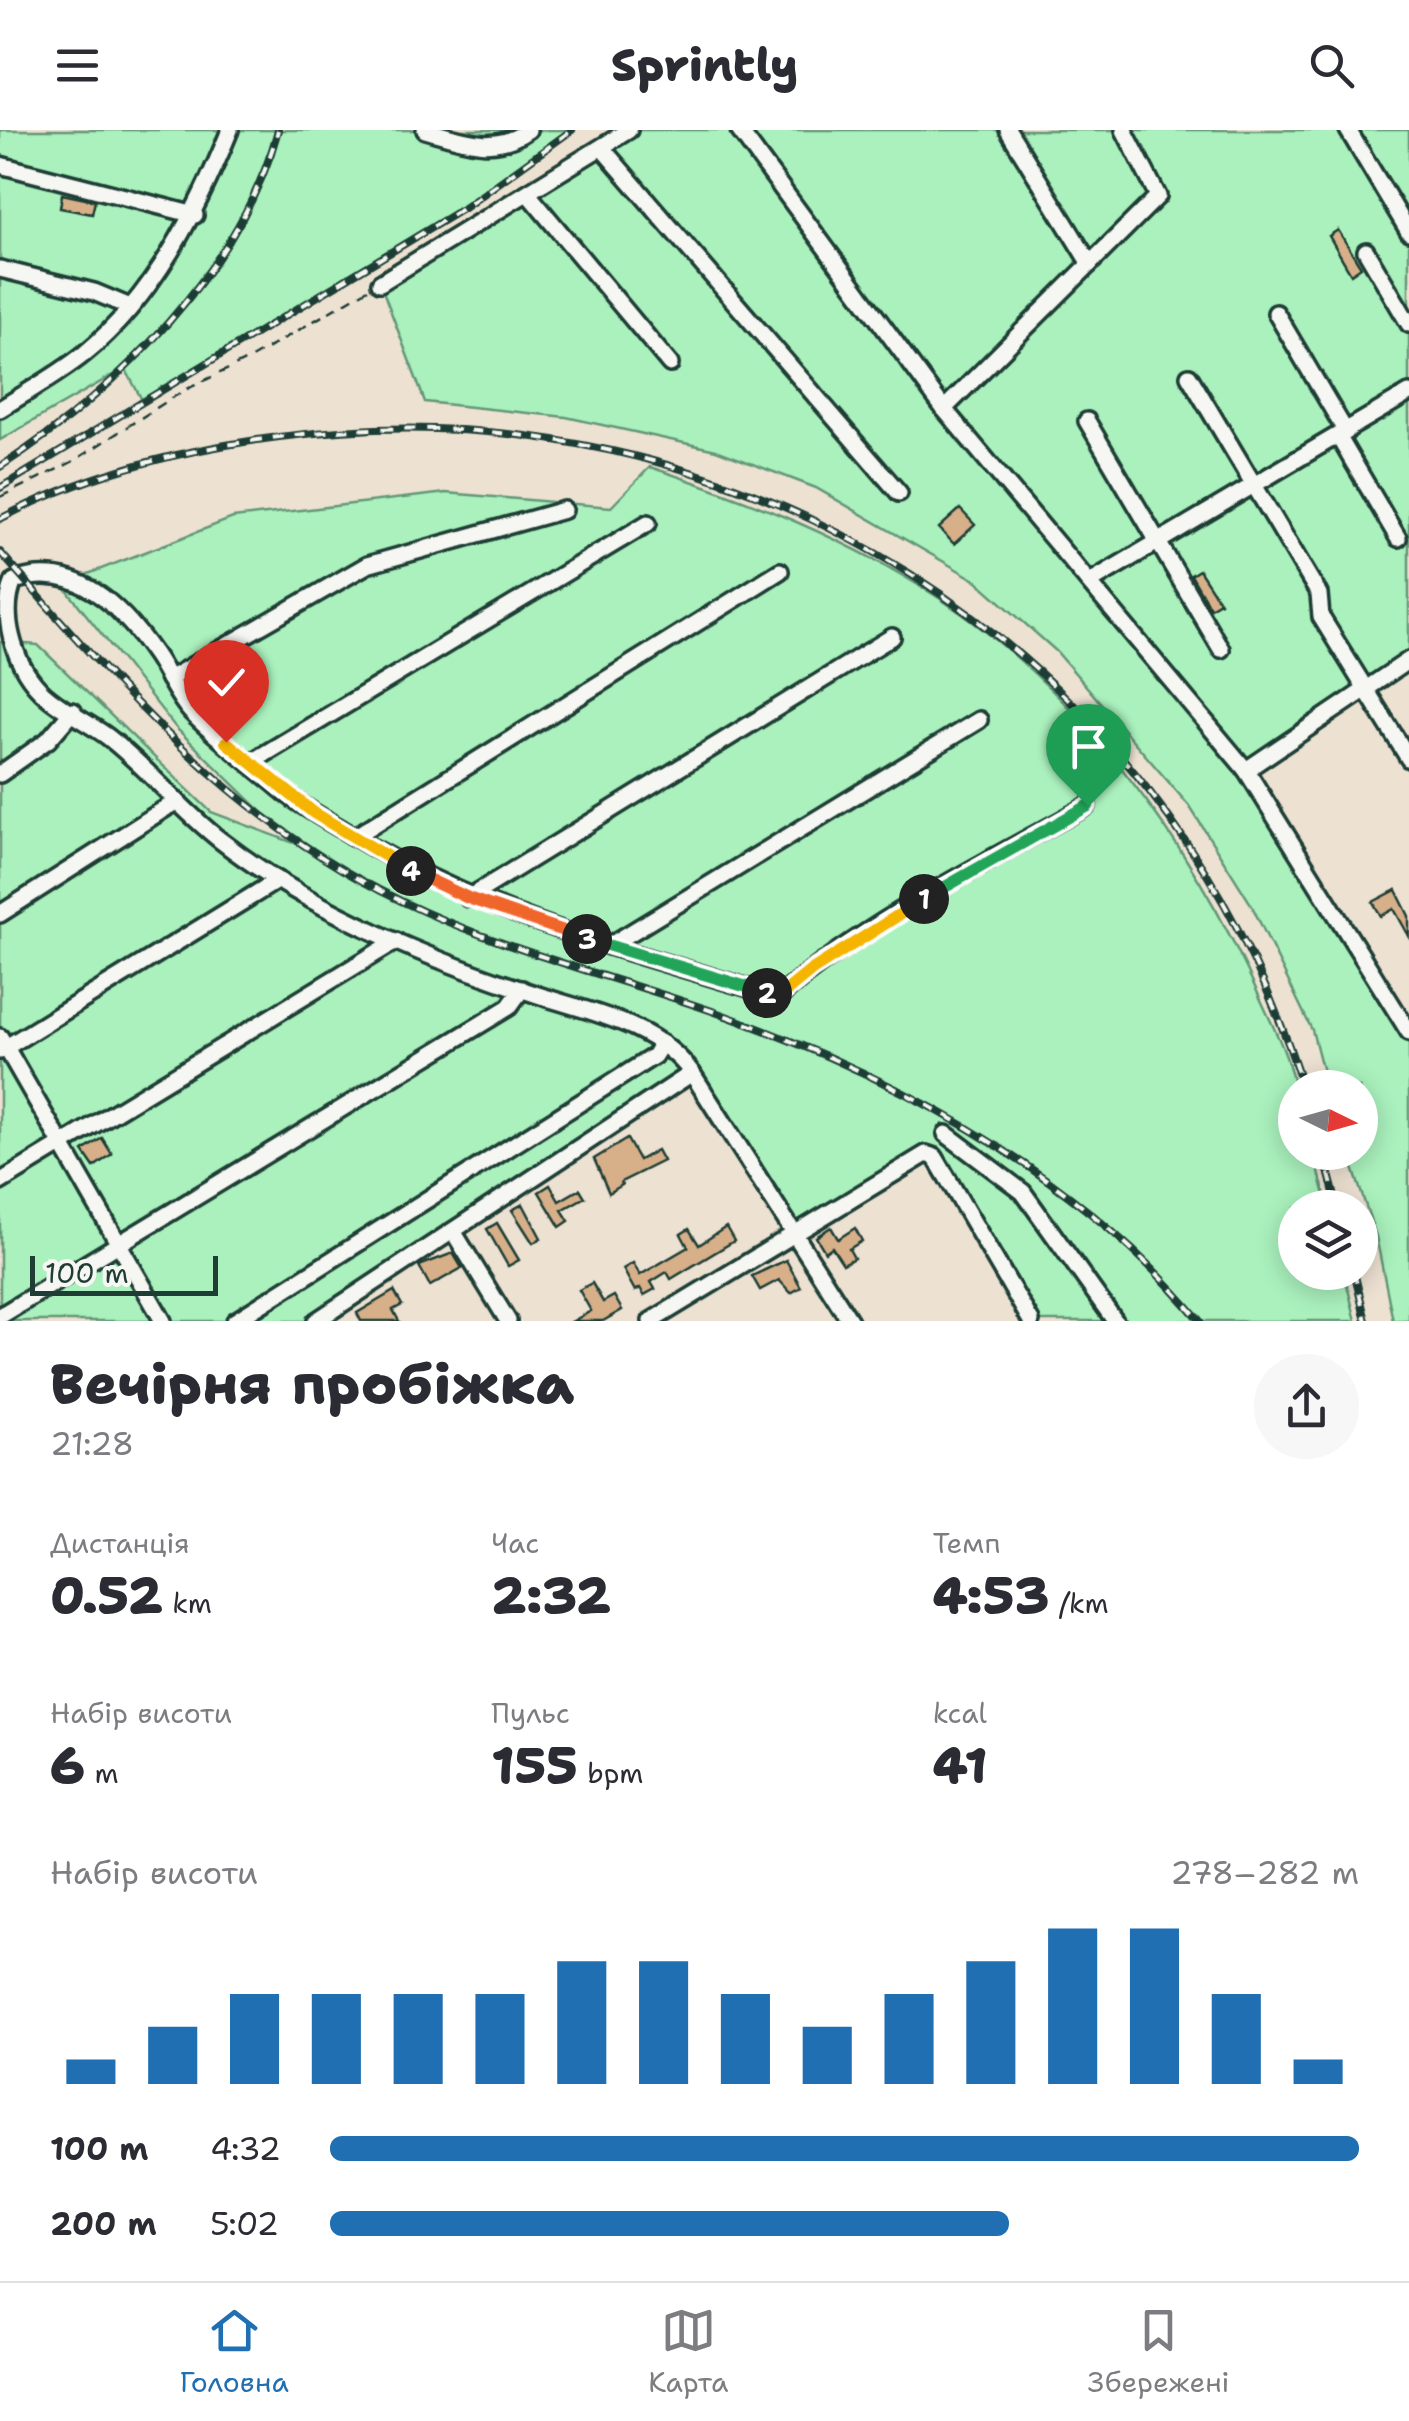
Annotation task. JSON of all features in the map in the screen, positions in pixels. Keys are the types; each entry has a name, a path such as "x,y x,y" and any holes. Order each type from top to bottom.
{"street":[{"path":"0,409 84,354 130,307 196,214 230,130"},
{"path":"430,131 500,146 528,130"},
{"path":"380,283 530,195 629,130"},
{"path":"738,130 944,409 1246,770 1409,1032"},
{"path":"1008,130 1090,264"},
{"path":"944,409 1158,196 1124,130"},
{"path":"1348,130 1409,232"},
{"path":"602,148 899,494"},
{"path":"0,165 196,214"},
{"path":"530,195 670,364"},
{"path":"1366,251 1409,324"},
{"path":"0,269 94,292 130,307"},
{"path":"1276,312 1398,538"},
{"path":"1189,376 1319,594 1320,617 1409,759"},
{"path":"1090,582 1409,393"},
{"path":"1087,421 1221,649"},
{"path":"169,680 368,564 564,510"},
{"path":"252,761 648,523"},
{"path":"354,836 780,570"},
{"path":"850,1321 798,1234 680,1056 607,1016 465,972 278,880 219,839 73,710 40,691 18,658 2,622 2,602 14,581 54,574 83,583 141,636 190,711 299,802 405,868 468,898 779,997 812,970 955,879 1088,806"},
{"path":"468,898 892,637"},
{"path":"1246,770 1409,660"},
{"path":"0,774 48,740 73,710"},
{"path":"609,946 979,720"},
{"path":"0,914 178,801"},
{"path":"163,1321 2,1045 278,880"},
{"path":"0,1182 396,941"},
{"path":"0,1316 509,1007 522,990"},
{"path":"236,1321 654,1056 662,1043"},
{"path":"316,1321 692,1073"},
{"path":"946,1134 1023,1192 1115,1321"},
{"path":"651,1321 674,1315 926,1154 935,1158 1031,1321"},
{"path":"453,1231 508,1321"}],"path":[{"path":"0,497 72,462 183,390 254,357 342,301 380,283"}],"green space":[{"path":"0,130 572,130 464,208 142,400 125,368 0,440"},
{"path":"629,130 1409,130 1409,659 1246,770 1409,1032 1409,1321 1393,1321 1378,1246 1378,1190 1360,1190 1354,1170 1378,1170 1378,1070 1323,1070 1312,1030 1251,904 1190,807 1056,651 977,581 816,488 716,450 566,417 425,402 380,283"},
{"path":"650,467 798,523 870,557 939,598 991,636 1086,726 1128,776 1202,885 1233,942 1290,1068 1278,1070 1278,1170 1318,1170 1324,1190 1278,1190 1278,1290 1348,1290 1356,1321 1031,1321 926,1154 798,1234 692,1073 316,1321 0,1321 0,642 38,645 211,812 294,843 176,728 62,584 233,518 446,493 611,507"}],"building":[{"path":"62,194 95,201 92,214 60,208"},
{"path":"1338,230 1361,267 1351,274 1329,236"},
{"path":"960,509 975,525 954,544 939,528"},
{"path":"1199,570 1220,602 1210,608 1191,575"},
{"path":"1396,890 1409,916 1409,936 1394,909 1381,916 1373,902"},
{"path":"102,1138 112,1154 94,1167 83,1151"},
{"path":"627,1139 639,1160 657,1150 663,1161 621,1182 609,1193 594,1159"},
{"path":"550,1185 559,1201 580,1189 585,1197 562,1210 569,1221 560,1227 539,1192"},
{"path":"523,1204 541,1238 533,1243 512,1210"},
{"path":"497,1223 519,1260 508,1266 487,1229"},
{"path":"726,1227 734,1241 671,1279 667,1272 651,1282 655,1289 644,1295 640,1288 635,1291 623,1269 633,1263 640,1275 688,1247 681,1234 689,1229 699,1245"},
{"path":"831,1227 838,1239 855,1228 862,1241 849,1249 854,1258 843,1264 832,1247 825,1252 816,1237"},
{"path":"453,1253 462,1268 430,1286 419,1266"},
{"path":"786,1260 801,1287 791,1293 779,1280 760,1290 752,1276"},
{"path":"592,1283 603,1302 614,1296 622,1310 603,1321 573,1321 591,1311 579,1290"},
{"path":"394,1291 402,1305 393,1310 399,1321 361,1321 357,1313"}],"railway":[{"path":"0,467 87,402 169,322 235,230 260,181 278,130"},
{"path":"0,488 464,208 572,130"},
{"path":"0,519 100,476 208,449 279,437 448,429 612,451 767,500 911,574 1039,672 1150,792 1239,931 1296,1070"},
{"path":"0,552 135,702 182,748 284,832 340,868 401,901 478,934 715,1012 849,1066 915,1099 1040,1175 1097,1219 1151,1268 1200,1321"},
{"path":"1328,1170 1333,1190"},
{"path":"1358,1290 1366,1321"}],"route":[{"path":"226,742 314,813 405,868 468,898 569,934 779,997 812,970 955,879 1088,806"}]}
